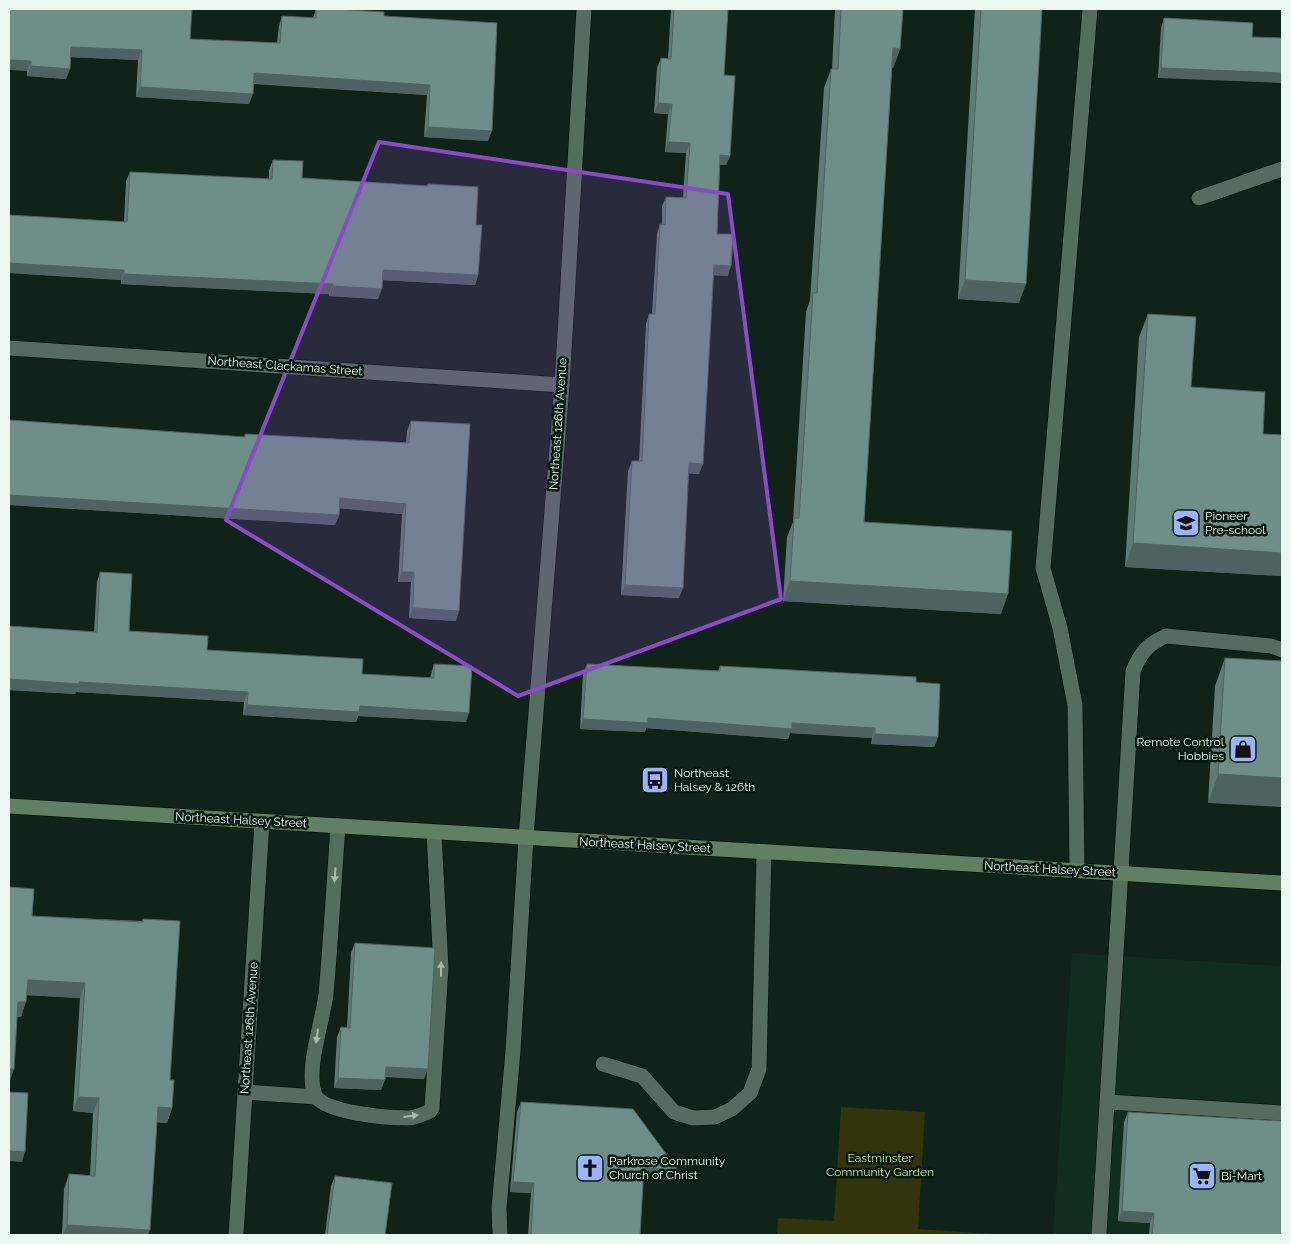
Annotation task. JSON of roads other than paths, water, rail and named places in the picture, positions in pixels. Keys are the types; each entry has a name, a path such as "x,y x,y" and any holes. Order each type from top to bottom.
{"main road":[{"name":"Northeast Halsey Street","path":"9,806 1282,883"}],"street":[{"name":"Northeast 126th Avenue","path":"500,1235 499,1208 513,1052 526,838 562,385 584,9"},
{"path":"1077,871 1075,705 1060,628 1043,568 1090,9"},
{"path":"1199,198 1282,170"},
{"name":"Northeast Clackamas Street","path":"9,348 562,385"},
{"path":"1099,1235 1133,671 1140,654 1151,643 1166,636 1271,646 1282,650"},
{"name":"Northeast 126th Avenue","path":"236,1235 262,822"},
{"path":"338,826 326,997 317,1033 313,1087 316,1097 324,1106 367,1116 410,1118 430,1112 441,968 434,832"},
{"path":"603,1064 642,1076 674,1112 693,1118 715,1117 732,1108 750,1093 759,1069 764,852"},
{"path":"246,1092 316,1097"},
{"path":"1108,1102 1282,1112"}],"place":[{"name":"Pioneer Pre-school","path":"1186,523"},
{"name":"Remote Control Hobbies","path":"1243,749"},
{"name":"Northeast Halsey & 126th","path":"655,780"},
{"name":"Parkrose Community Church of Christ","path":"590,1168"},
{"name":"Bi-Mart","path":"1202,1176"}],"park label":[{"name":"Eastminster Community Garden","path":"880,1165"}]}
